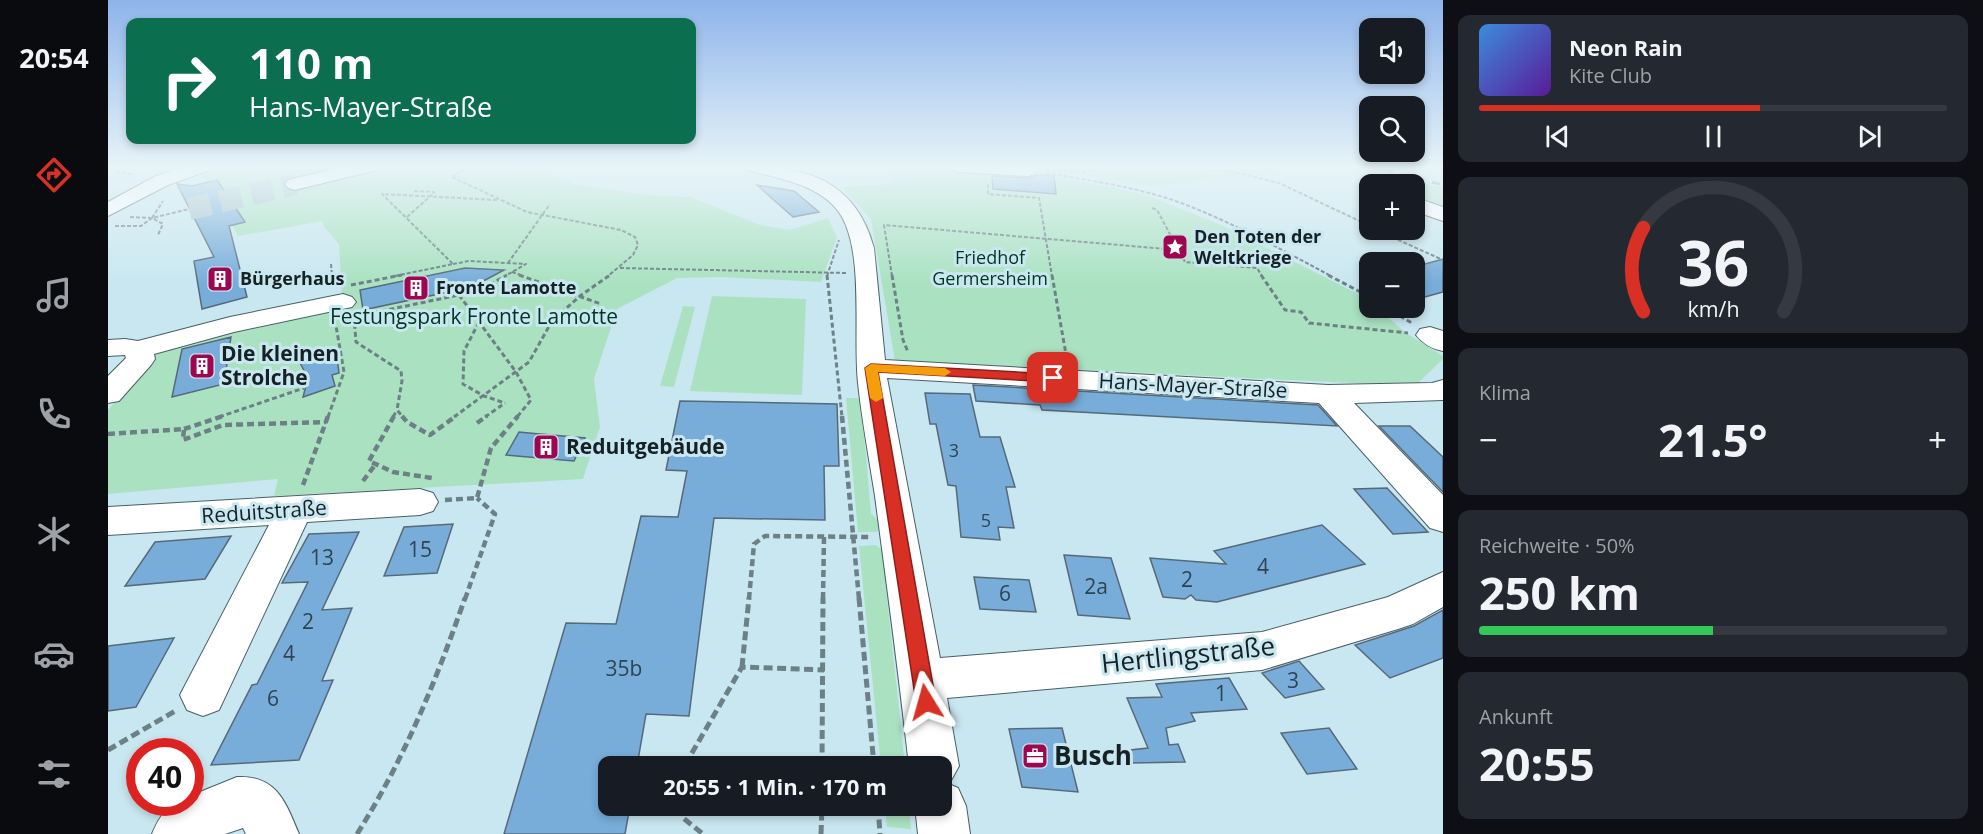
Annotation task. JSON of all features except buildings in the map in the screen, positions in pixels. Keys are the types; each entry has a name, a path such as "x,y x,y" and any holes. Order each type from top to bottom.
{"street":[{"path":"839,205 848,212 859,235 864,254 871,368 923,680 933,756"},
{"path":"1425,208 1443,215"},
{"path":"108,348 138,350 230,325 345,305"},
{"path":"108,394 141,359 138,350"},
{"name":"Hans-Mayer-Straße","path":"871,368 1328,394 1436,392 1443,389"},
{"path":"1328,394 1443,518"},
{"name":"Reduitstraße","path":"108,521 294,511 426,490"},
{"path":"203,695 294,511"},
{"name":"Hertlingstraße","path":"923,680 1262,651 1398,612 1443,588"},
{"path":"178,834 208,815 231,804 244,802 255,804 262,811 273,834"},
{"path":"941,816 944,834"}],"path":[{"path":"394,205 453,264"},
{"path":"407,217 421,205"},
{"path":"397,410 407,422 430,435 529,362 552,321 580,296 619,268 633,255 638,245 635,237 602,224 542,215 514,205"},
{"path":"508,263 549,205"},
{"path":"1040,205 1068,364 1062,364"},
{"path":"1186,205 1265,241 1359,291"},
{"path":"1325,205 1359,221"},
{"path":"1152,208 1157,210 1185,262 1257,267 1285,310 1301,312 1309,323 1436,339"},
{"path":"108,226 141,225 152,218 189,209"},
{"path":"152,218 164,224 158,235"},
{"path":"915,355 907,351 903,340 884,225 1178,250"},
{"path":"840,237 827,272 873,756"},
{"path":"1398,240 1443,260"},
{"path":"294,511 344,372 345,305 351,284 469,261 526,264 478,291 459,295 345,305"},
{"path":"331,264 356,342 400,371 402,381 397,410 369,461 426,490 477,498 495,514 414,736 379,802 357,834"},
{"path":"619,268 865,274"},
{"path":"512,272 601,304"},
{"path":"459,295 516,372 531,399 491,448 477,498"},
{"path":"1402,318 1436,339"},
{"path":"477,423 505,403 484,396 463,384 461,366 468,336 479,322"},
{"path":"108,434 184,429 304,388"},
{"path":"184,429 183,440 223,425 326,422"},
{"path":"690,756 742,667 754,544 765,536 844,537"},
{"path":"822,756 824,537"},
{"path":"742,667 824,670"},
{"path":"108,750 203,695"},
{"path":"683,816 703,834"},
{"path":"821,834 822,816"},
{"path":"879,816 880,834"}],"green space":[{"name":"Festungspark Fronte Lamotte","path":"219,205 710,205 760,225 790,230 828,218 837,237 821,282 721,277 677,278 617,309 594,379 600,427 583,479 274,496 278,479 108,494 108,410 157,352 229,319 342,294 339,244 323,226 323,221 238,236"},
{"name":"Friedhof Germersheim","path":"858,205 1171,205 1226,227 1359,294 1359,318 1389,318 1406,333 1443,356 1443,359 1415,386 895,361 871,219"},
{"path":"1429,205 1443,205 1443,211"},
{"path":"712,296 806,299 802,395 690,391"},
{"path":"683,306 695,307 674,387 660,386"},
{"path":"846,398 861,398 871,514 878,520 881,527 877,532 858,532"},
{"path":"876,545 882,550 904,756 880,756 859,546"},
{"path":"886,816 910,816 911,829 887,827"}],"tunnel":[{"path":"189,209 206,205"}],"slow traffic":[{"path":"876,398 871,368 945,372"}],"place":[{"name":"Den Toten der Weltkriege","path":"1175,247"},
{"name":"Bürgerhaus","path":"220,279"},
{"name":"Fronte Lamotte","path":"416,288"},
{"name":"Die kleinen Strolche","path":"202,366"},
{"name":"Reduitgebäude","path":"546,447"},
{"name":"Busch","path":"1035,756"}],"route":[{"path":"926,702 871,368 1053,378"}]}
